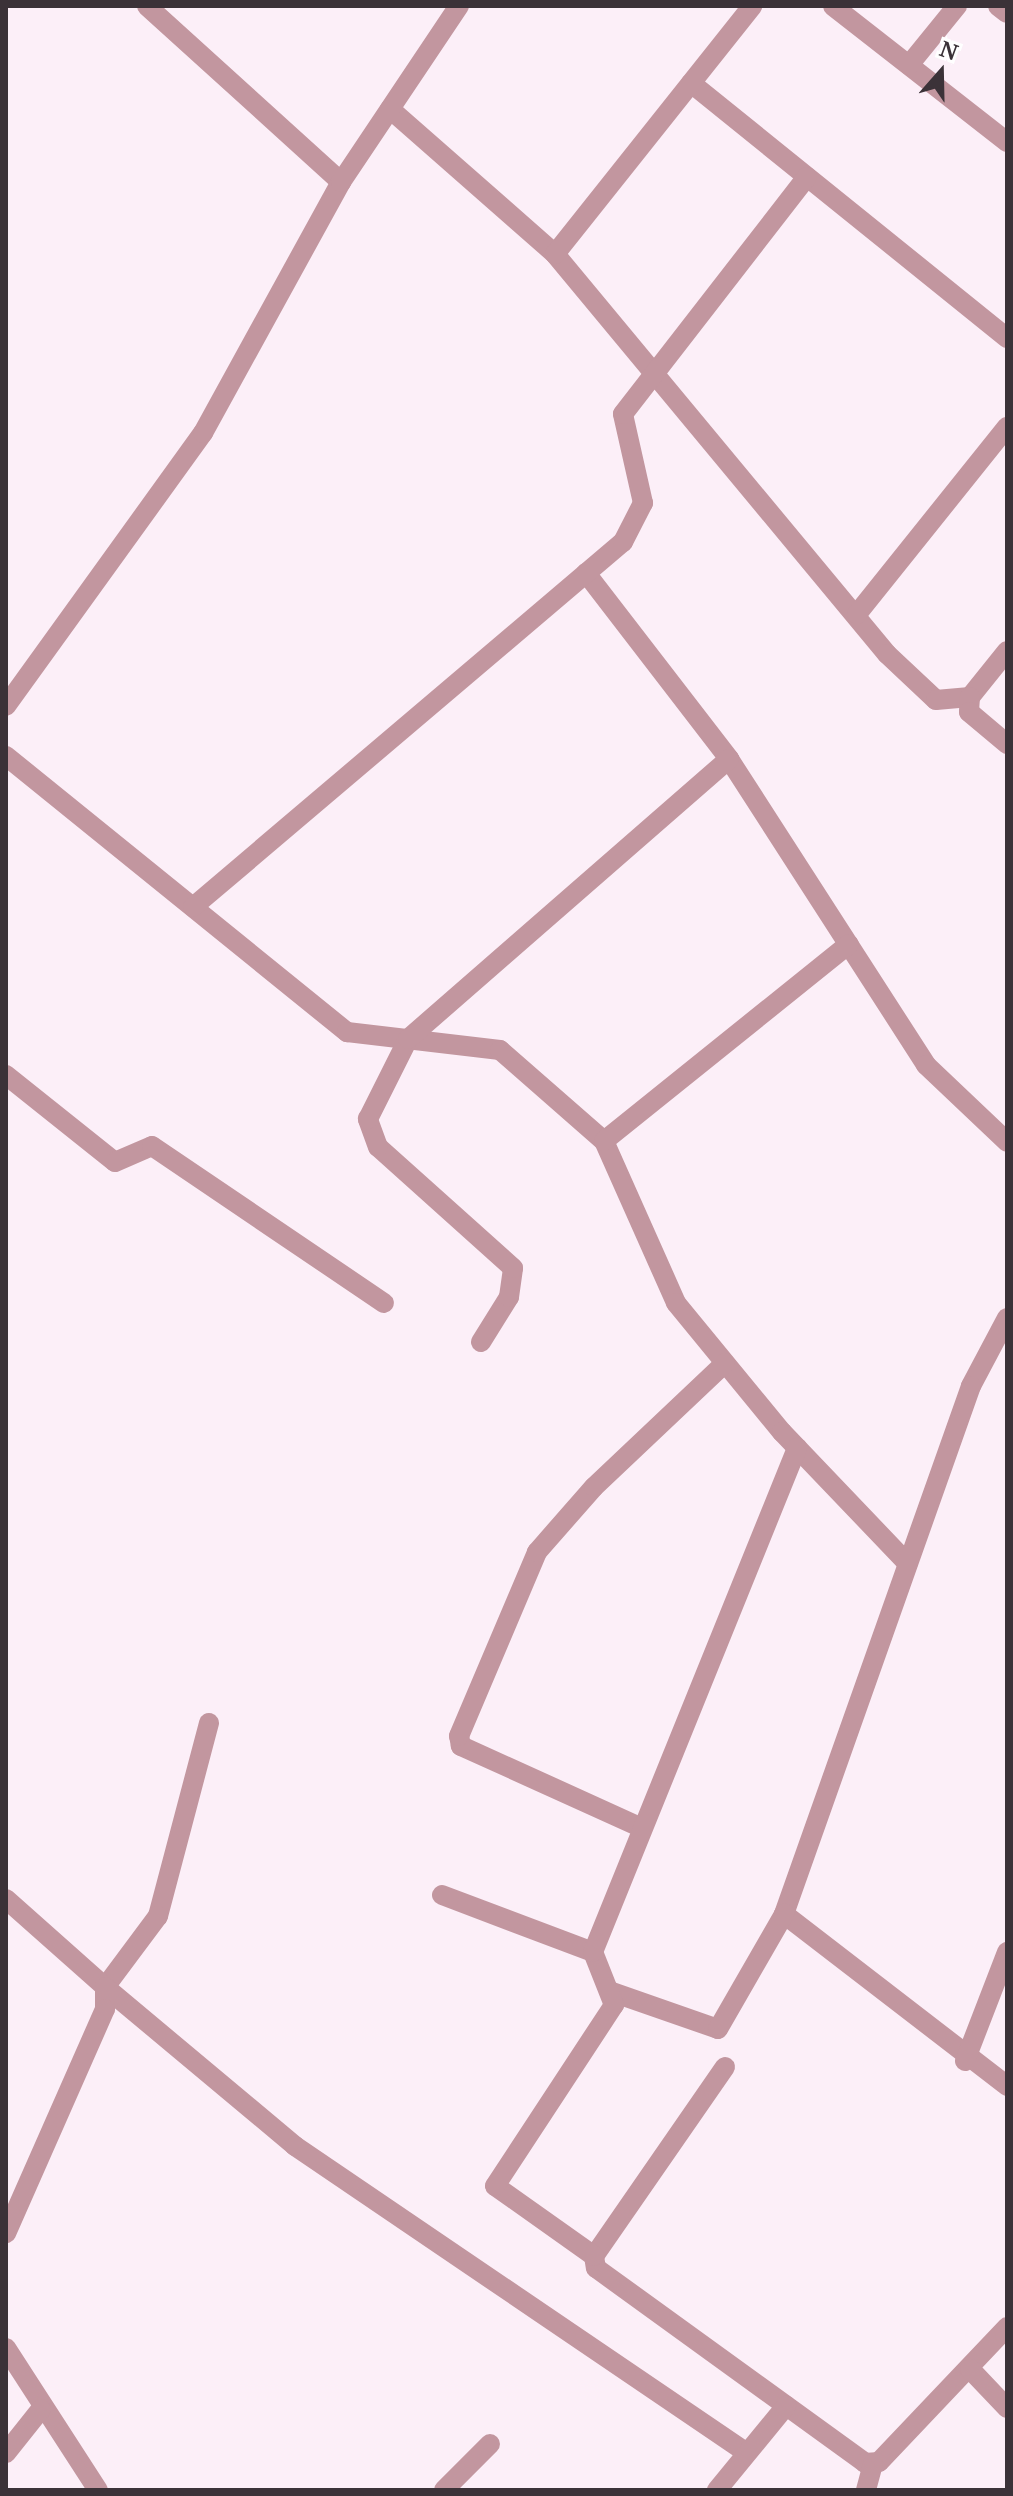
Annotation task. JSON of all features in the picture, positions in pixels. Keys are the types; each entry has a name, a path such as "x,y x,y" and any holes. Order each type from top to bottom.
{"street":[{"path":"147,6 341,182"},
{"path":"6,706 203,433 341,182 459,6"},
{"path":"555,254 752,6"},
{"path":"833,6 1007,142"},
{"path":"909,65 957,6"},
{"path":"998,6 1007,13"},
{"path":"691,83 1007,338"},
{"path":"390,109 555,254 857,614 936,700 970,697 1007,651"},
{"path":"193,907 586,573 638,523 643,503 621,424 656,373 807,177"},
{"path":"857,614 1007,427"},
{"path":"586,573 729,759 926,1065 1007,1142"},
{"path":"970,697 978,726 1007,744"},
{"path":"6,756 347,1032 500,1050 604,1141 676,1303 797,1448 908,1564"},
{"path":"481,1342 509,1297 513,1268 367,1133 408,1039 729,759"},
{"path":"604,1141 849,944"},
{"path":"6,1075 115,1162 152,1146 384,1303"},
{"path":"797,1448 593,1952 594,1967 612,1992 718,2029 784,1914 971,1386 1007,1318"},
{"path":"642,1828 461,1746 459,1736 537,1552 594,1487 725,1363"},
{"path":"6,2233 105,2009 105,1987 158,1916 209,1723"},
{"path":"442,1895 593,1952"},
{"path":"6,1899 105,1987 295,2146 747,2453"},
{"path":"784,1914 965,2061 1007,2086"},
{"path":"965,2061 1007,1952"},
{"path":"594,2256 495,2186 609,2015 612,1992"},
{"path":"725,2067 594,2256 596,2268 786,2406 873,2464"},
{"path":"866,2490 873,2464 970,2369 1007,2327"},
{"path":"6,2348 41,2409 98,2490"},
{"path":"970,2369 1007,2408"},
{"path":"717,2490 786,2406"},
{"path":"6,2453 41,2409"},
{"path":"444,2490 490,2444"}]}
